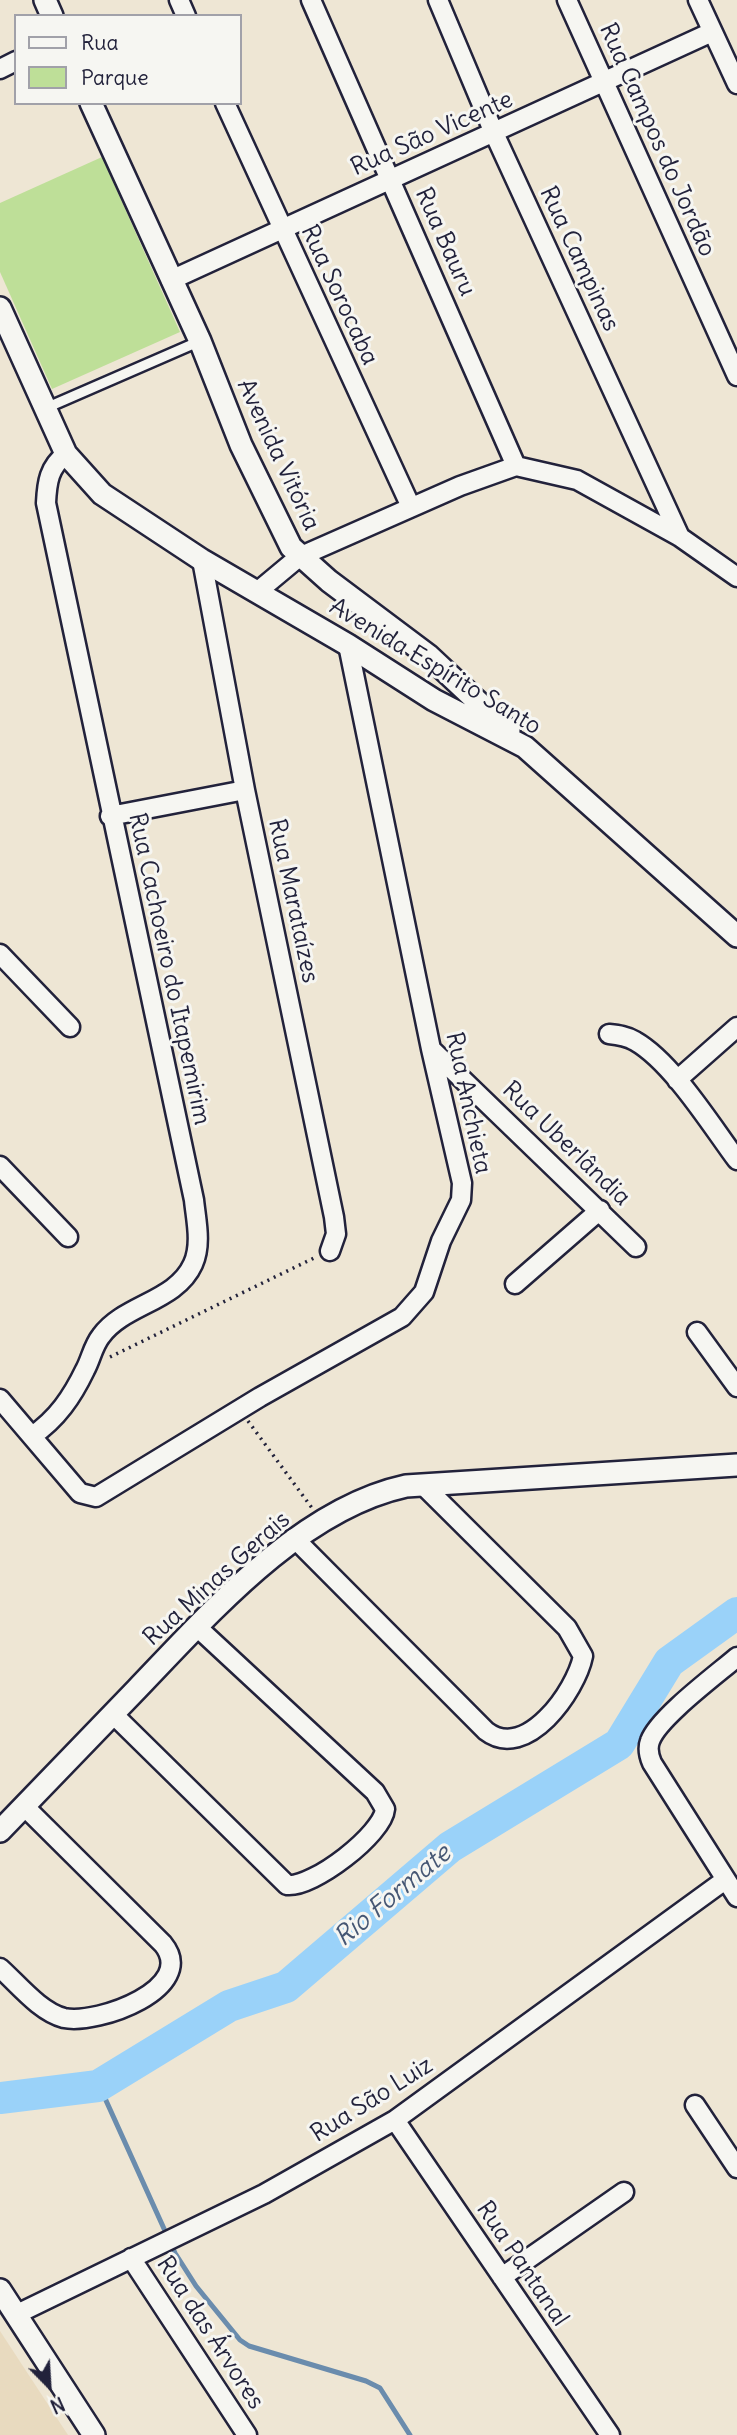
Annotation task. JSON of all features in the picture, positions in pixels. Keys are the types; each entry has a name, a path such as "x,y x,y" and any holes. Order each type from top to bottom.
{"street":[{"name":"Rua Bauru","path":"311,0 516,466"},
{"name":"Rua Campinas","path":"438,0 494,133 680,537"},
{"name":"Rua Campos do Jordão","path":"567,0 733,356 737,376"},
{"path":"698,0 737,84"},
{"name":"Rua São Vicente","path":"171,279 712,32"},
{"name":"Avenida Vitória","path":"92,105 200,341 241,445 283,533 299,557 449,673 525,747"},
{"name":"Rua Sorocaba","path":"226,105 411,508"},
{"name":"Avenida Espírito Santo","path":"0,309 66,454 102,494 202,560 348,645 434,700 525,747 737,936"},
{"name":"Rua Cachoeiro do Itapemirim","path":"32,1436 60,1412 101,1336 115,1323 164,1294 188,1271 196,1253 198,1235 194,1200 110,816 46,503 47,482 55,463 66,454"},
{"path":"257,592 299,557 516,466 577,480 680,537 737,577"},
{"name":"Rua Marataízes","path":"202,560 245,790 334,1217 336,1234 330,1251"},
{"name":"Rua Anchieta","path":"32,1436 80,1493 88,1497 106,1494 240,1410 383,1330 402,1317 424,1292 441,1241 462,1193 348,645"},
{"path":"434,700 447,696 450,690 449,673"},
{"path":"110,816 245,790"},
{"path":"0,954 69,1027"},
{"path":"677,1080 737,1027"},
{"path":"609,1034 635,1041 677,1080 737,1160"},
{"name":"Rua Uberlândia","path":"431,1049 636,1247"},
{"path":"0,1166 68,1237"},
{"path":"515,1284 600,1210"},
{"path":"697,1332 737,1387"},
{"path":"0,1399 32,1436"},
{"name":"Rua Minas Gerais","path":"0,1831 197,1627 294,1538 367,1497 423,1485 737,1465"},
{"path":"294,1538 486,1731 504,1741 514,1740 533,1730 572,1688 583,1656 567,1628 423,1485"},
{"path":"113,1714 287,1885 305,1884 319,1877 382,1823 385,1809 375,1792 197,1627"},
{"path":"737,1657 676,1710 651,1738 648,1746 652,1763 737,1897"},
{"path":"0,1968 54,2015 82,2019 131,2006 165,1979 171,1970 172,1961 163,1944 24,1806"},
{"name":"Rua São Luiz","path":"17,2314 264,2194 394,2120 725,1881"},
{"path":"695,2105 737,2168"},
{"name":"Rua Pantanal","path":"394,2120 610,2435"},
{"path":"502,2277 624,2192"},
{"name":"Rua das Árvores","path":"131,2258 247,2435"},
{"path":"0,2290 94,2435"}],"lane":[{"path":"46,408 200,341"}],"path":[{"path":"86,1368 330,1251"},
{"path":"240,1410 322,1521"}],"shaded area":[{"path":"0,2331 68,2435 0,2435"}],"green space":[{"path":"102,157 180,332 52,389 0,272 0,203"}],"waterway":[{"name":"Rio Formate","path":"0,2098 98,2086 229,2006 286,1987 450,1847 619,1744 669,1662 737,1613"},
{"path":"99,2085 175,2253 196,2286 240,2340 249,2346 366,2381 380,2388 410,2435"}]}
